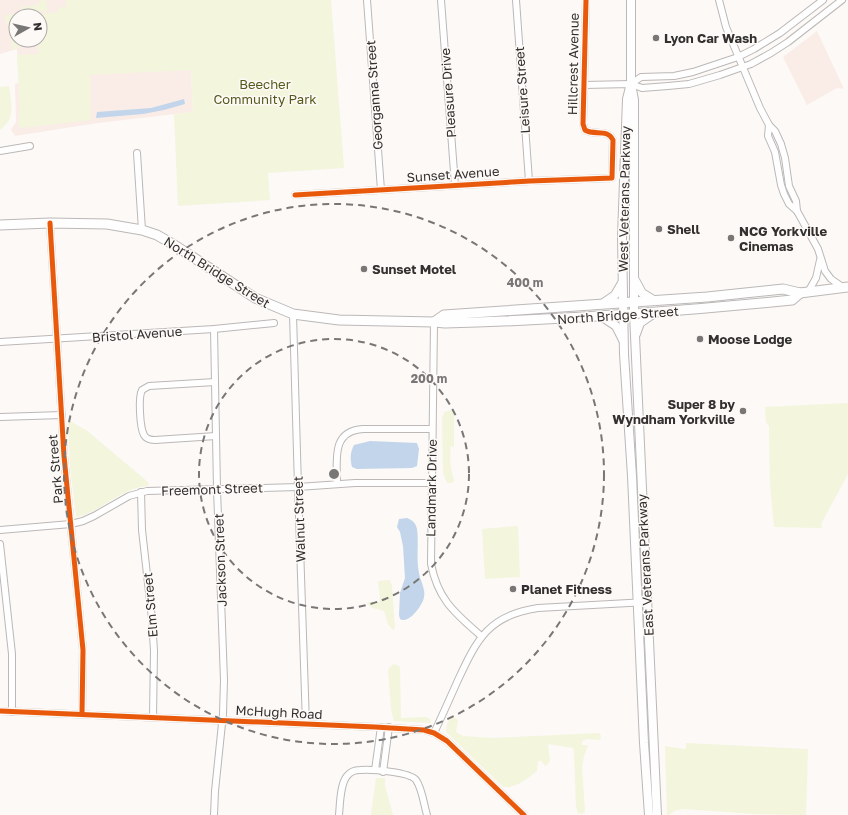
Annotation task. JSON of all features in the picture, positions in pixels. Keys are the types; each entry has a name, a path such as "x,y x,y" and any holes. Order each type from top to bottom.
{"highway":[{"name":"North Bridge Street","path":"0,225 50,223 107,224 142,230 157,235 176,246 255,298 293,314 339,320 434,322 445,324 521,321 634,314 792,300 804,293"},
{"name":"North Bridge Street","path":"434,322 444,315 634,303 783,289 804,293 846,288"}],"main road":[{"name":"West Veterans Parkway","path":"631,0 631,84 634,100 634,314"},
{"name":"West Veterans Parkway","path":"623,314 622,215 626,99 631,84"},
{"path":"634,278 642,293 656,301"},
{"path":"600,305 615,295 623,282"},
{"path":"634,340 640,323 656,312"},
{"name":"East Veterans Parkway","path":"623,314 644,743 649,815"},
{"name":"East Veterans Parkway","path":"634,314 657,815"},
{"path":"602,316 616,326 624,342"}],"street":[{"name":"Georganna Street","path":"367,0 381,190"},
{"name":"Pleasure Drive","path":"441,0 455,186"},
{"name":"Leisure Street","path":"516,0 529,181"},
{"name":"Hillcrest Avenue","path":"586,0 583,124 585,130 589,132 606,132 611,135 613,140 612,178"},
{"path":"719,0 724,23 769,125 768,136 775,152 784,194 789,204 797,211 818,250 820,260 828,277 846,288"},
{"path":"631,84 641,77 674,76 693,72 738,57 780,33 823,0"},
{"path":"584,85 631,84 642,88 689,84 720,75 743,67 771,53 788,42 840,1"},
{"path":"0,151 30,146"},
{"path":"137,153 142,230"},
{"name":"Sunset Avenue","path":"295,194 612,178"},
{"name":"Park Street","path":"50,223 66,480 83,650 82,714"},
{"path":"804,293 816,278 820,260"},
{"name":"Walnut Street","path":"293,314 306,724"},
{"name":"Landmark Drive","path":"434,322 431,564 435,581 447,603 481,636"},
{"name":"Bristol Avenue","path":"0,342 214,329 274,323"},
{"name":"Jackson Street","path":"214,329 217,489 224,657 223,720 215,790 214,815"},
{"path":"215,382 149,386 142,390 139,397 143,433 148,439 155,440 216,436"},
{"path":"0,417 62,415"},
{"path":"336,484 337,452 340,442 345,434 354,430 363,429 432,429"},
{"name":"Freemont Street","path":"0,530 71,524 83,521 120,501 141,492 298,487 355,483 432,483"},
{"name":"Elm Street","path":"141,492 143,535 152,619 154,679 153,717"},
{"path":"0,544 12,654 12,712"},
{"path":"434,733 470,653 481,636 503,619 526,610 558,606 647,602"},
{"name":"McHugh Road","path":"0,711 417,728 434,733 447,741 524,815"},
{"path":"375,770 381,727"},
{"path":"383,772 389,727"},
{"path":"339,815 343,785 346,777 351,772 359,770 375,770 405,774 414,778 419,784 427,815"}],"shaded area":[{"path":"0,0 188,0 194,59 191,70 193,112 98,123 15,136 11,130 16,122 15,84 19,83 17,49 0,54"},
{"path":"817,31 844,89 837,88 807,105 783,57"}],"green space":[{"path":"41,0 46,0 47,8 20,7 37,5 37,3 41,2"},
{"name":"Beecher Community Park","path":"66,0 331,0 344,168 268,173 270,200 178,206 174,114 193,112 191,70 90,75 91,120 21,128 18,125 20,110 17,55 38,54 38,48 48,48 48,13 58,12 58,8 67,6"},
{"name":"Beecher Community Park","path":"8,15 8,29 5,16"},
{"path":"9,86 12,104 11,115 9,120 0,130 0,87"},
{"path":"848,403 848,474 821,524 822,528 774,527 770,485 769,426 766,422 765,407"},
{"path":"454,411 454,447 451,446 450,459 454,481 452,483 447,483 443,473 442,419 444,412"},
{"path":"68,420 86,430 149,483 148,486 128,491 94,511 76,517 70,466"},
{"path":"517,526 520,577 485,579 482,529"},
{"path":"390,580 392,586 395,628 393,630 388,624 384,611 373,608 367,604 367,602 379,602 378,581"},
{"path":"394,664 400,668 401,718 426,717 430,719 431,723 394,721 391,709 388,670"},
{"path":"453,717 458,720 456,732 463,736 494,738 599,733 601,736 600,740 587,739 582,741 582,745 588,746 582,767 585,812 582,814 578,813 576,807 573,748 548,744 550,761 547,765 545,766 541,761 538,761 537,771 530,777 517,785 503,787 446,732 447,723"},
{"path":"686,743 808,749 806,815 755,814 683,809 674,811 667,815 665,746 684,749 686,748"},
{"path":"376,778 385,778 385,786 393,815 371,815"}],"water":[{"path":"184,99 185,104 164,110 143,114 96,118 97,112 151,108"},
{"path":"370,441 417,443 419,449 417,466 412,468 357,469 352,467 351,456 354,445"},
{"path":"407,518 414,522 417,529 418,567 424,588 424,594 423,600 415,613 411,617 403,620 400,619 399,615 400,593 405,578 403,546 400,532 397,527 399,519"}],"cycle path":[{"path":"295,195 530,181 612,178 613,140 608,134 589,132 585,130 583,124 586,0"},
{"path":"50,223 64,456 83,650 82,714"},
{"path":"0,711 424,730 434,733 447,741 524,815"}],"place":[{"name":"Lyon Car Wash","path":"656,38"},
{"name":"Shell","path":"659,229"},
{"name":"NCG Yorkville Cinemas","path":"731,238"},
{"name":"Sunset Motel","path":"364,269"},
{"name":"Moose Lodge","path":"700,339"},
{"name":"Super 8 by Wyndham Yorkville","path":"743,411"},
{"name":"Planet Fitness","path":"513,589"}]}
